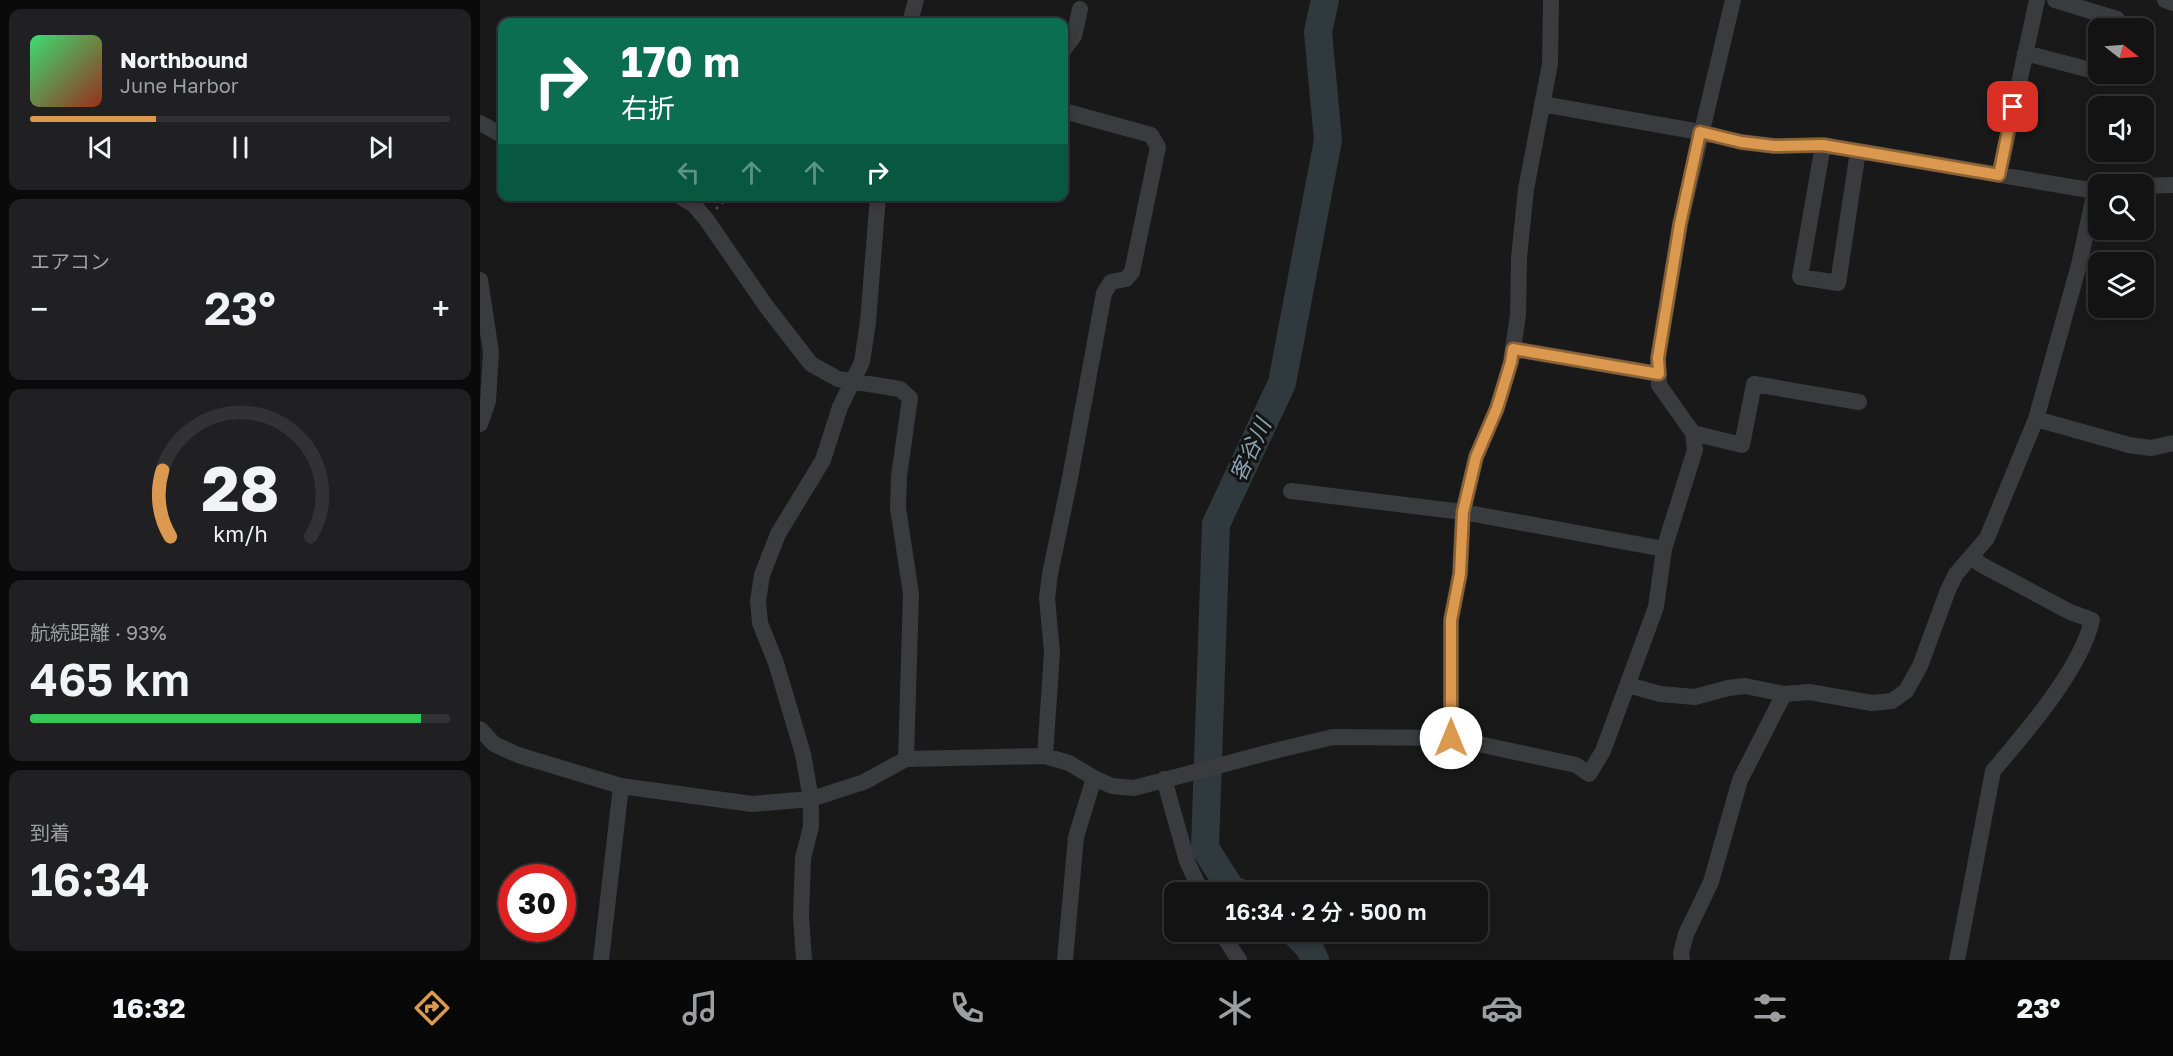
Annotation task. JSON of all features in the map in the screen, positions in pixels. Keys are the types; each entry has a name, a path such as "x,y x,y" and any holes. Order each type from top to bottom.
{"street":[{"path":"911,18 916,0"},
{"path":"1451,738 1451,620 1460,574 1463,512 1476,457 1497,408 1511,362 1518,315 1519,258 1526,189 1550,64 1551,0"},
{"path":"480,729 494,744 518,755 621,786 752,804 811,800 864,782 906,759 1045,756 1070,763 1112,786 1134,788 1333,737 1451,738 1576,765 1589,774 1603,751 1656,608 1664,549 1695,450 1693,434 1659,385 1658,358 1680,224 1733,0"},
{"path":"1999,175 2037,0"},
{"path":"2055,0 2114,18"},
{"path":"2165,0 2173,3"},
{"path":"1068,44 1074,36 1080,9"},
{"path":"2025,53 2088,69"},
{"path":"1542,104 1700,132 1741,142 1774,146 1823,145 2088,190"},
{"path":"1045,756 1052,652 1047,598 1050,574 1104,293 1111,282 1126,279 1132,272 1158,147 1151,135 1068,112"},
{"path":"480,123 498,133"},
{"path":"1823,145 1800,277 1838,283 1858,151"},
{"path":"2154,186 2173,185"},
{"path":"687,201 706,219 766,306 811,364 837,379 900,389 910,398 899,476 898,508 911,594 906,759"},
{"path":"804,960 801,916 803,858 811,827 811,800 800,743 776,663 760,623 759,601 762,575 778,534 823,460 840,407 862,362 868,322 878,201"},
{"path":"1628,685 1660,694 1695,698 1728,688 1745,686 1784,694 1809,692 1872,703 1892,701 1906,691 1920,666 1956,574 1987,538 2036,419 2088,228"},
{"path":"480,280 491,352 488,401 480,424"},
{"path":"1513,349 1659,374"},
{"path":"1693,434 1742,445 1754,384 1859,402"},
{"path":"2036,419 2129,445 2151,448 2173,443"},
{"path":"1291,491 1463,512 1664,549"},
{"path":"1957,960 1993,771 2071,671 2089,633 2092,620 2070,612 1980,564 1972,557"},
{"path":"1682,960 1681,953 1686,933 1711,882 1740,780 1784,694"},
{"path":"1065,960 1076,837 1094,778"},
{"path":"1167,779 1187,861 1196,882"},
{"path":"601,960 621,786"},
{"path":"1227,942 1239,960"}],"waterway":[{"name":"客谷川","path":"1227,882 1205,848 1216,524 1282,383 1328,140 1318,32 1325,0"},
{"name":"客谷川","path":"1304,942 1315,960"}],"route":[{"path":"1451,738 1451,620 1460,574 1463,512 1476,457 1497,408 1513,349 1659,374 1658,358 1680,224 1700,132 1741,142 1774,146 1823,145 1999,175 2013,107"}]}
